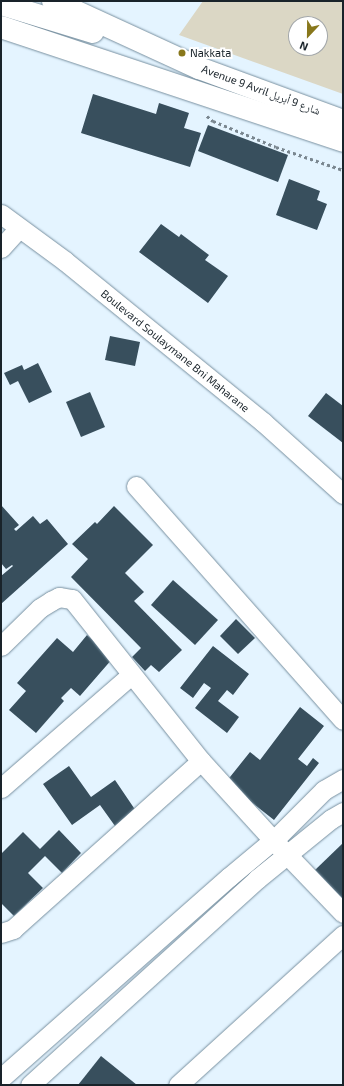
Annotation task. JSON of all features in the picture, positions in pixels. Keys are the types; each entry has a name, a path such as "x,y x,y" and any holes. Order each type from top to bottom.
{"highway":[{"path":"53,1 178,59"},
{"path":"1,4 178,59"},
{"path":"1,27 185,88"},
{"path":"1,43 185,88"},
{"name":"Avenue 9 Avril شارع 9 أبريل","path":"178,59 343,121"},
{"name":"Avenue 9 Avril شارع 9 أبريل","path":"185,88 343,141"}],"street":[{"name":"Boulevard Soulaymane Bni Maharane","path":"1,214 65,262 263,422 343,494"},
{"path":"1,248 19,228"},
{"path":"136,486 343,720"},
{"path":"1,646 40,608 59,597 66,596 72,599 201,761 272,840 288,854 343,913"},
{"path":"1,788 131,675"},
{"path":"1,933 13,929 201,761"},
{"path":"1,1078 272,840 324,790 343,779"},
{"path":"30,1085 257,879 331,819 343,812"},
{"path":"178,1085 343,935"}],"path":[{"path":"206,115 213,121 343,170"}],"shaded area":[{"path":"203,1 343,1 343,94 179,35"}],"building":[{"path":"93,94 156,114 159,103 189,113 184,128 201,133 190,167 81,133"},
{"path":"208,125 288,155 278,182 198,151"},
{"path":"289,179 320,191 317,200 327,204 317,230 276,215"},
{"path":"161,224 179,237 181,234 209,255 205,260 228,276 208,303 139,252"},
{"path":"110,336 140,342 135,366 105,360"},
{"path":"38,363 52,392 29,403 18,381 10,385 4,373 22,365 24,370"},
{"path":"90,392 105,427 81,437 66,402"},
{"path":"326,393 343,406 343,443 308,416"},
{"path":"1,505 19,525 14,529 16,531 33,516 40,524 47,519 68,544 1,604 1,576 13,566 12,565 6,569 1,563"},
{"path":"114,506 153,545 125,573 144,592 134,601 182,650 159,672 151,665 145,671 132,657 141,648 71,577 88,559 72,544 95,522 97,524"},
{"path":"173,580 218,620 195,645 151,605"},
{"path":"236,619 255,638 238,654 220,636"},
{"path":"87,635 113,658 80,696 71,688 61,698 64,701 36,733 9,710 26,691 17,683 57,638 73,652"},
{"path":"213,646 249,674 233,695 227,690 218,701 239,717 227,733 195,708 211,688 204,683 193,698 180,688"},
{"path":"300,707 324,726 298,759 307,766 313,758 319,763 274,820 226,782 250,752 260,760"},
{"path":"69,766 91,797 115,780 136,811 115,826 100,805 72,825 43,784"},
{"path":"59,830 81,853 62,873 45,856 28,873 43,888 14,916 1,903 1,854 23,832 40,849"},
{"path":"343,843 343,899 315,870"},
{"path":"101,1056 137,1085 78,1085"}],"place":[{"name":"Nakkata","path":"182,53"}]}
